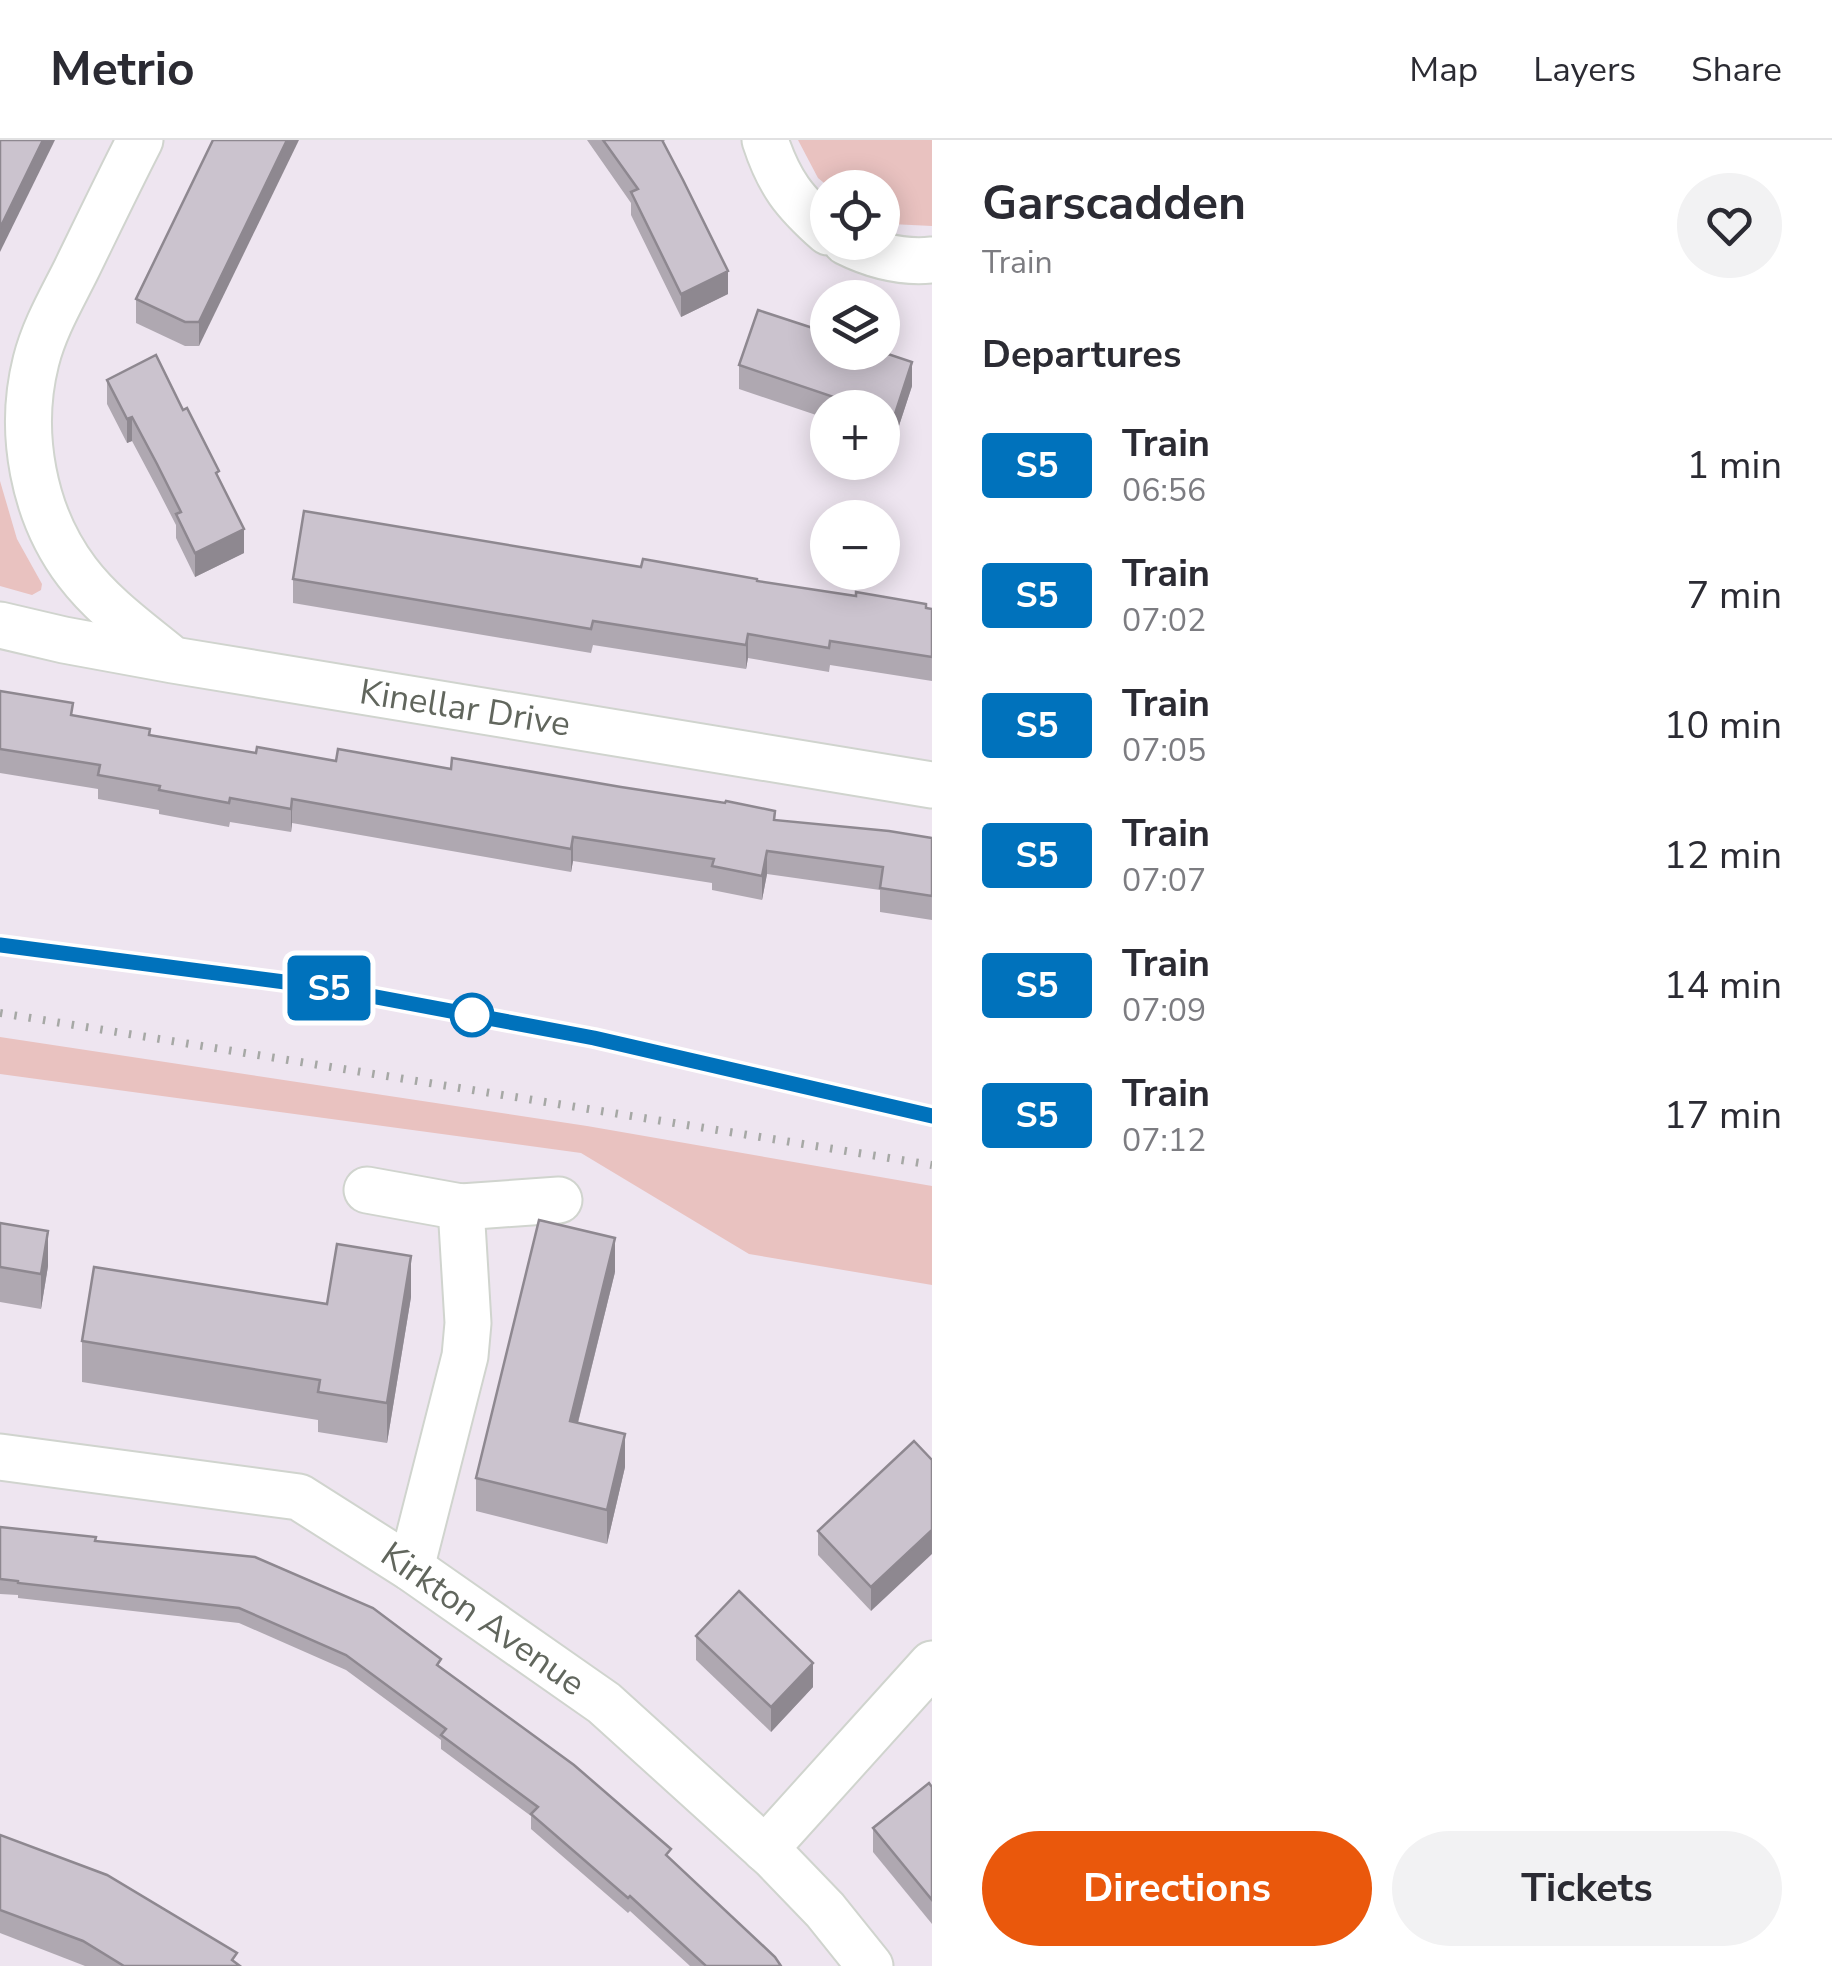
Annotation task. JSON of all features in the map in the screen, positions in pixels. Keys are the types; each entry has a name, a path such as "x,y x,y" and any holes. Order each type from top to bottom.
{"street":[{"path":"140,140 43,340 33,376 29,420 32,463 46,515 66,554 96,594 173,660"},
{"path":"765,140 774,170 798,206 810,216"},
{"path":"900,260 932,260"},
{"path":"0,390 43,340"},
{"name":"Kinellar Drive","path":"0,625 173,660 932,785"},
{"path":"367,1190 461,1207 559,1200"},
{"path":"412,1568 465,1356 468,1324 461,1207"},
{"name":"Kirkton Avenue","path":"0,1457 299,1498 412,1568 604,1703 765,1849 825,1910 870,1966"},
{"path":"765,1849 932,1664"}],"shaded area":[{"path":"798,140 932,140 932,226 900,224 900,170 814,170"},
{"path":"0,481 17,539 42,584 41,590 32,595 0,586"},
{"path":"0,1037 587,1126 932,1186 932,1285 749,1254 581,1153 0,1074"}],"building":[{"path":"0,140 43,140 0,228"},
{"path":"213,140 287,140 199,322 185,322 136,299"},
{"path":"603,140 662,140 728,271 681,294 631,192 638,189"},
{"path":"758,310 810,327 810,370 900,370 900,358 912,362 900,399 900,390 813,390 739,365"},
{"path":"156,355 219,471 216,473 244,529 195,553 176,514 181,512 157,464 107,380"},
{"path":"304,511 641,567 643,559 810,590 856,596 856,592 926,604 926,608 932,609 932,657 830,641 829,648 748,634 746,645 593,621 591,629 293,579"},
{"path":"0,691 73,703 71,715 150,729 149,735 256,753 257,747 336,761 338,749 451,769 452,758 726,801 775,811 774,820 932,838 932,896 880,888 883,867 767,851 762,876 712,866 714,859 573,837 571,849 292,799 291,809 159,790 160,786 98,775 100,765 0,749"},
{"path":"539,1220 615,1238 570,1421 625,1434 607,1510 476,1478"},
{"path":"0,1223 48,1231 41,1274 0,1267"},
{"path":"337,1244 411,1256 387,1403 318,1392 320,1380 82,1341 94,1267 327,1304"},
{"path":"914,1441 932,1460 932,1530 871,1587 818,1531"},
{"path":"0,1527 255,1557 373,1608 441,1659 437,1665 574,1765 671,1849 666,1855 781,1966 706,1966 630,1896 531,1814 538,1807 441,1735 446,1729 346,1655 239,1608 0,1579"},
{"path":"739,1591 813,1663 771,1707 696,1636"},
{"path":"929,1783 932,1787 932,1900 873,1828"},
{"path":"0,1835 107,1875 237,1953 232,1960 240,1966 124,1966 83,1941 0,1910"}],"railway":[{"path":"0,944 323,987 594,1038 932,1116"},
{"path":"0,1013 932,1165"}],"train":[{"name":"S5","path":"0,945 323,987 594,1038 932,1116"}]}
